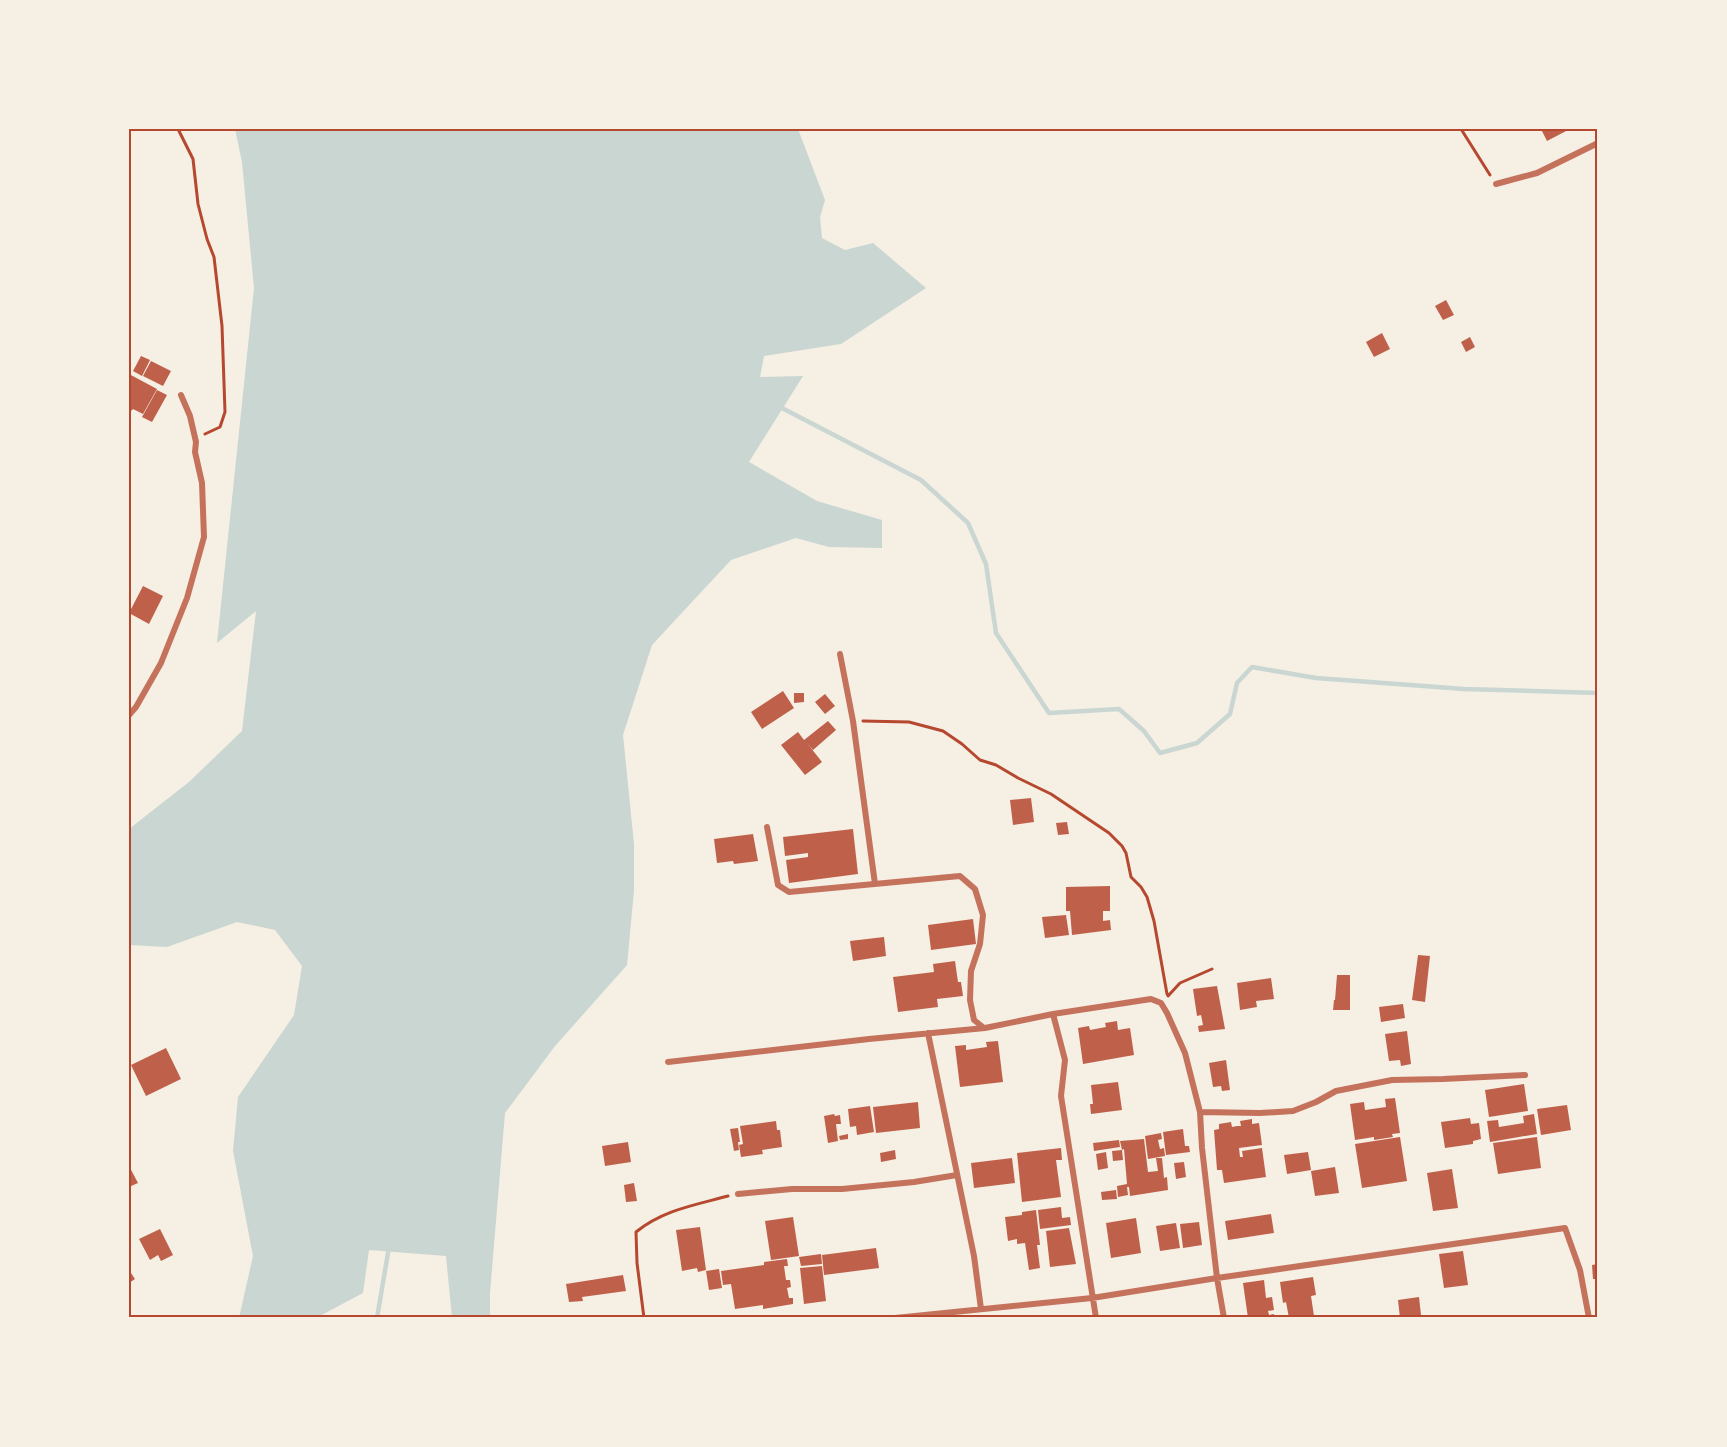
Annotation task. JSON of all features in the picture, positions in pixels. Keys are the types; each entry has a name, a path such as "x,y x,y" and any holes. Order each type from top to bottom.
{"street":[{"path":"1496,184 1537,172 1598,143"},
{"path":"129,715 161,663 170,642 187,598 204,537 202,483 195,452 196,442 190,416 181,395"},
{"path":"840,654 853,721 875,884"},
{"path":"767,827 778,885 789,892 960,876 975,889 983,915 980,944 971,971 970,1000 975,1020 985,1028"},
{"path":"668,1062 985,1028 1053,1014 1151,999 1161,1003 1185,1053 1200,1112 1217,1278 1224,1318"},
{"path":"1053,1014 1065,1060 1061,1096 1096,1318"},
{"path":"928,1033 974,1256 981,1309"},
{"path":"1200,1112 1293,1111 1336,1091 1392,1080 1525,1075"},
{"path":"738,1194 792,1189 842,1189 957,1175"},
{"path":"895,1318 1092,1298 1565,1228 1580,1270 1589,1318"}],"path":[{"path":"178,129 193,159 198,204 214,257 222,326 225,412 220,427 196,442"},
{"path":"1461,129 1496,184"},
{"path":"853,721 909,722 943,732 962,744 980,760 996,765 1050,794 1109,833 1122,846 1126,853 1131,877 1147,897 1154,921 1168,996 1167,1013"},
{"path":"1168,996 1180,983 1212,969"},
{"path":"644,1318 637,1263 636,1232 649,1221 676,1209 738,1194"}],"shaded area":[{"path":"235,129 798,129 825,200 820,217 822,238 845,250 873,243 926,288 841,344 764,356 760,377 803,376 749,462 817,501 882,520 882,548 829,547 796,538 731,560 652,645 623,735 634,844 634,890 627,965 555,1046 505,1113 490,1293 490,1318 452,1318 446,1256 369,1250 363,1293 316,1318 239,1318 253,1256 233,1151 238,1097 294,1015 302,966 275,930 237,922 167,947 129,945 129,829 189,782 242,731 256,611 217,643 254,288 242,162"}],"building":[{"path":"1541,129 1570,129 1547,141"},
{"path":"1446,300 1454,315 1443,320 1435,306"},
{"path":"1382,333 1390,349 1374,357 1366,342"},
{"path":"1470,337 1475,347 1466,352 1461,342"},
{"path":"141,356 150,360 142,376 133,371"},
{"path":"151,361 171,371 163,386 143,376"},
{"path":"129,374 157,389 143,414 133,409 129,410"},
{"path":"157,390 167,395 152,422 142,417"},
{"path":"143,586 163,596 149,624 129,613"},
{"path":"783,691 794,708 762,729 751,712"},
{"path":"794,693 804,693 804,702 794,703"},
{"path":"825,694 835,706 825,714 815,702"},
{"path":"828,721 836,730 813,750 807,743 822,762 805,775 781,745 798,732 804,740"},
{"path":"1031,798 1034,822 1013,825 1010,800"},
{"path":"1067,822 1069,834 1058,835 1056,823"},
{"path":"853,829 858,874 789,883 786,860 808,857 808,853 785,856 783,837"},
{"path":"753,834 758,861 734,864 733,861 717,863 714,839"},
{"path":"1110,886 1110,911 1103,911 1103,921 1110,920 1111,930 1072,935 1070,911 1066,911 1066,887"},
{"path":"1066,915 1069,935 1045,938 1042,917"},
{"path":"973,919 976,944 931,950 928,925"},
{"path":"884,937 886,956 853,961 850,941"},
{"path":"1418,955 1430,956 1425,1002 1412,1000"},
{"path":"955,961 963,996 937,999 938,1007 898,1012 893,977 934,972 933,964"},
{"path":"1337,975 1350,975 1350,1010 1333,1010"},
{"path":"1271,978 1274,999 1256,1001 1257,1007 1240,1010 1237,983"},
{"path":"1217,986 1225,1029 1199,1032 1198,1026 1203,1025 1201,1015 1197,1016 1193,989"},
{"path":"1403,1004 1405,1018 1381,1022 1379,1007"},
{"path":"1117,1021 1118,1030 1130,1028 1134,1055 1083,1064 1078,1028 1089,1026 1090,1030 1106,1027 1105,1023"},
{"path":"1407,1031 1411,1064 1401,1066 1400,1060 1389,1061 1385,1034"},
{"path":"998,1041 1003,1082 960,1087 955,1046 966,1045 966,1050 987,1047 986,1042"},
{"path":"166,1048 181,1079 146,1096 131,1065"},
{"path":"1226,1060 1230,1090 1222,1091 1221,1086 1213,1087 1209,1063"},
{"path":"1118,1082 1122,1110 1091,1114 1090,1104 1093,1104 1091,1085"},
{"path":"1524,1084 1528,1111 1489,1117 1485,1090"},
{"path":"1395,1098 1400,1133 1392,1134 1393,1137 1374,1140 1374,1137 1355,1140 1350,1104 1364,1102 1365,1110 1386,1107 1385,1099"},
{"path":"918,1102 920,1128 876,1133 873,1107"},
{"path":"1567,1105 1571,1130 1541,1135 1537,1109"},
{"path":"870,1106 874,1132 857,1135 856,1126 850,1127 848,1109"},
{"path":"834,1114 835,1116 840,1115 841,1124 836,1124 838,1141 828,1143 824,1116"},
{"path":"1534,1114 1537,1134 1490,1142 1487,1121 1498,1120 1499,1127 1524,1123 1523,1116"},
{"path":"1470,1118 1471,1124 1479,1123 1481,1139 1473,1141 1473,1144 1445,1148 1441,1122"},
{"path":"1252,1119 1252,1124 1259,1123 1262,1145 1239,1148 1240,1157 1243,1157 1242,1151 1262,1148 1266,1177 1224,1183 1222,1170 1217,1170 1214,1130 1219,1129 1219,1124 1231,1122 1232,1127 1241,1126 1240,1121"},
{"path":"776,1121 777,1130 780,1130 782,1147 762,1150 763,1154 741,1157 739,1145 743,1144 740,1126"},
{"path":"738,1128 739,1150 734,1151 730,1129"},
{"path":"1183,1129 1185,1146 1189,1146 1190,1152 1166,1155 1163,1132"},
{"path":"1161,1133 1162,1139 1158,1140 1160,1149 1164,1148 1165,1156 1148,1159 1145,1136"},
{"path":"848,1134 848,1139 840,1140 839,1136"},
{"path":"1400,1137 1407,1181 1362,1188 1355,1144"},
{"path":"1537,1137 1541,1168 1498,1174 1493,1143"},
{"path":"1144,1139 1148,1172 1158,1171 1156,1158 1162,1158 1168,1190 1130,1196 1129,1187 1127,1187 1128,1195 1118,1197 1117,1186 1127,1184 1124,1149 1122,1150 1120,1141"},
{"path":"1119,1140 1120,1147 1094,1151 1093,1143"},
{"path":"628,1142 631,1162 605,1166 602,1146"},
{"path":"1061,1148 1062,1160 1056,1160 1061,1197 1022,1202 1017,1153"},
{"path":"895,1150 896,1159 881,1162 880,1153"},
{"path":"1122,1150 1123,1160 1113,1161 1112,1151"},
{"path":"1106,1152 1108,1168 1098,1170 1096,1154"},
{"path":"1308,1152 1311,1170 1287,1174 1284,1155"},
{"path":"1012,1158 1015,1183 974,1188 971,1163"},
{"path":"1184,1162 1186,1177 1176,1179 1174,1163"},
{"path":"129,1166 138,1183 129,1187"},
{"path":"1335,1167 1339,1193 1315,1196 1311,1171"},
{"path":"1452,1169 1458,1208 1433,1211 1427,1173"},
{"path":"634,1183 637,1201 626,1202 624,1185"},
{"path":"1116,1190 1117,1199 1102,1200 1101,1192"},
{"path":"1061,1207 1062,1218 1070,1217 1071,1225 1040,1229 1038,1210"},
{"path":"1036,1210 1040,1268 1029,1270 1025,1243 1017,1244 1017,1239 1008,1241 1005,1217"},
{"path":"1271,1214 1274,1233 1228,1240 1225,1221"},
{"path":"793,1217 799,1256 771,1260 765,1221"},
{"path":"1136,1218 1141,1253 1111,1258 1106,1223"},
{"path":"1199,1222 1202,1245 1183,1248 1180,1224"},
{"path":"1176,1223 1180,1248 1160,1251 1156,1226"},
{"path":"700,1227 706,1270 698,1272 697,1268 682,1271 676,1230"},
{"path":"1069,1228 1076,1264 1050,1267 1046,1231"},
{"path":"160,1229 173,1255 161,1261 158,1255 150,1260 139,1239"},
{"path":"876,1248 879,1268 824,1275 822,1255"},
{"path":"1463,1251 1468,1285 1444,1288 1439,1254"},
{"path":"821,1254 822,1264 801,1266 799,1257"},
{"path":"787,1259 788,1266 784,1266 786,1280 790,1280 791,1287 787,1288 789,1298 793,1298 793,1304 763,1309 763,1305 735,1309 731,1284 723,1285 721,1271"},
{"path":"1598,1264 1598,1279 1593,1279 1592,1265"},
{"path":"822,1266 826,1301 804,1304 800,1268"},
{"path":"719,1269 722,1288 709,1290 706,1271"},
{"path":"129,1270 135,1279 129,1283"},
{"path":"623,1275 626,1291 582,1297 583,1301 569,1302 566,1284"},
{"path":"1313,1277 1316,1295 1311,1296 1314,1316 1289,1318 1286,1302 1283,1303 1280,1282"},
{"path":"1264,1280 1266,1298 1272,1297 1274,1310 1268,1311 1269,1315 1274,1314 1275,1318 1248,1318 1243,1283"},
{"path":"1419,1297 1421,1315 1400,1318 1398,1300"}],"waterway":[{"path":"778,406 921,480 968,523 986,564 996,633 1049,713 1119,709 1144,731 1160,753 1197,743 1230,714 1237,683 1252,667 1316,678 1464,689 1598,693"},
{"path":"377,1318 389,1247"}]}
